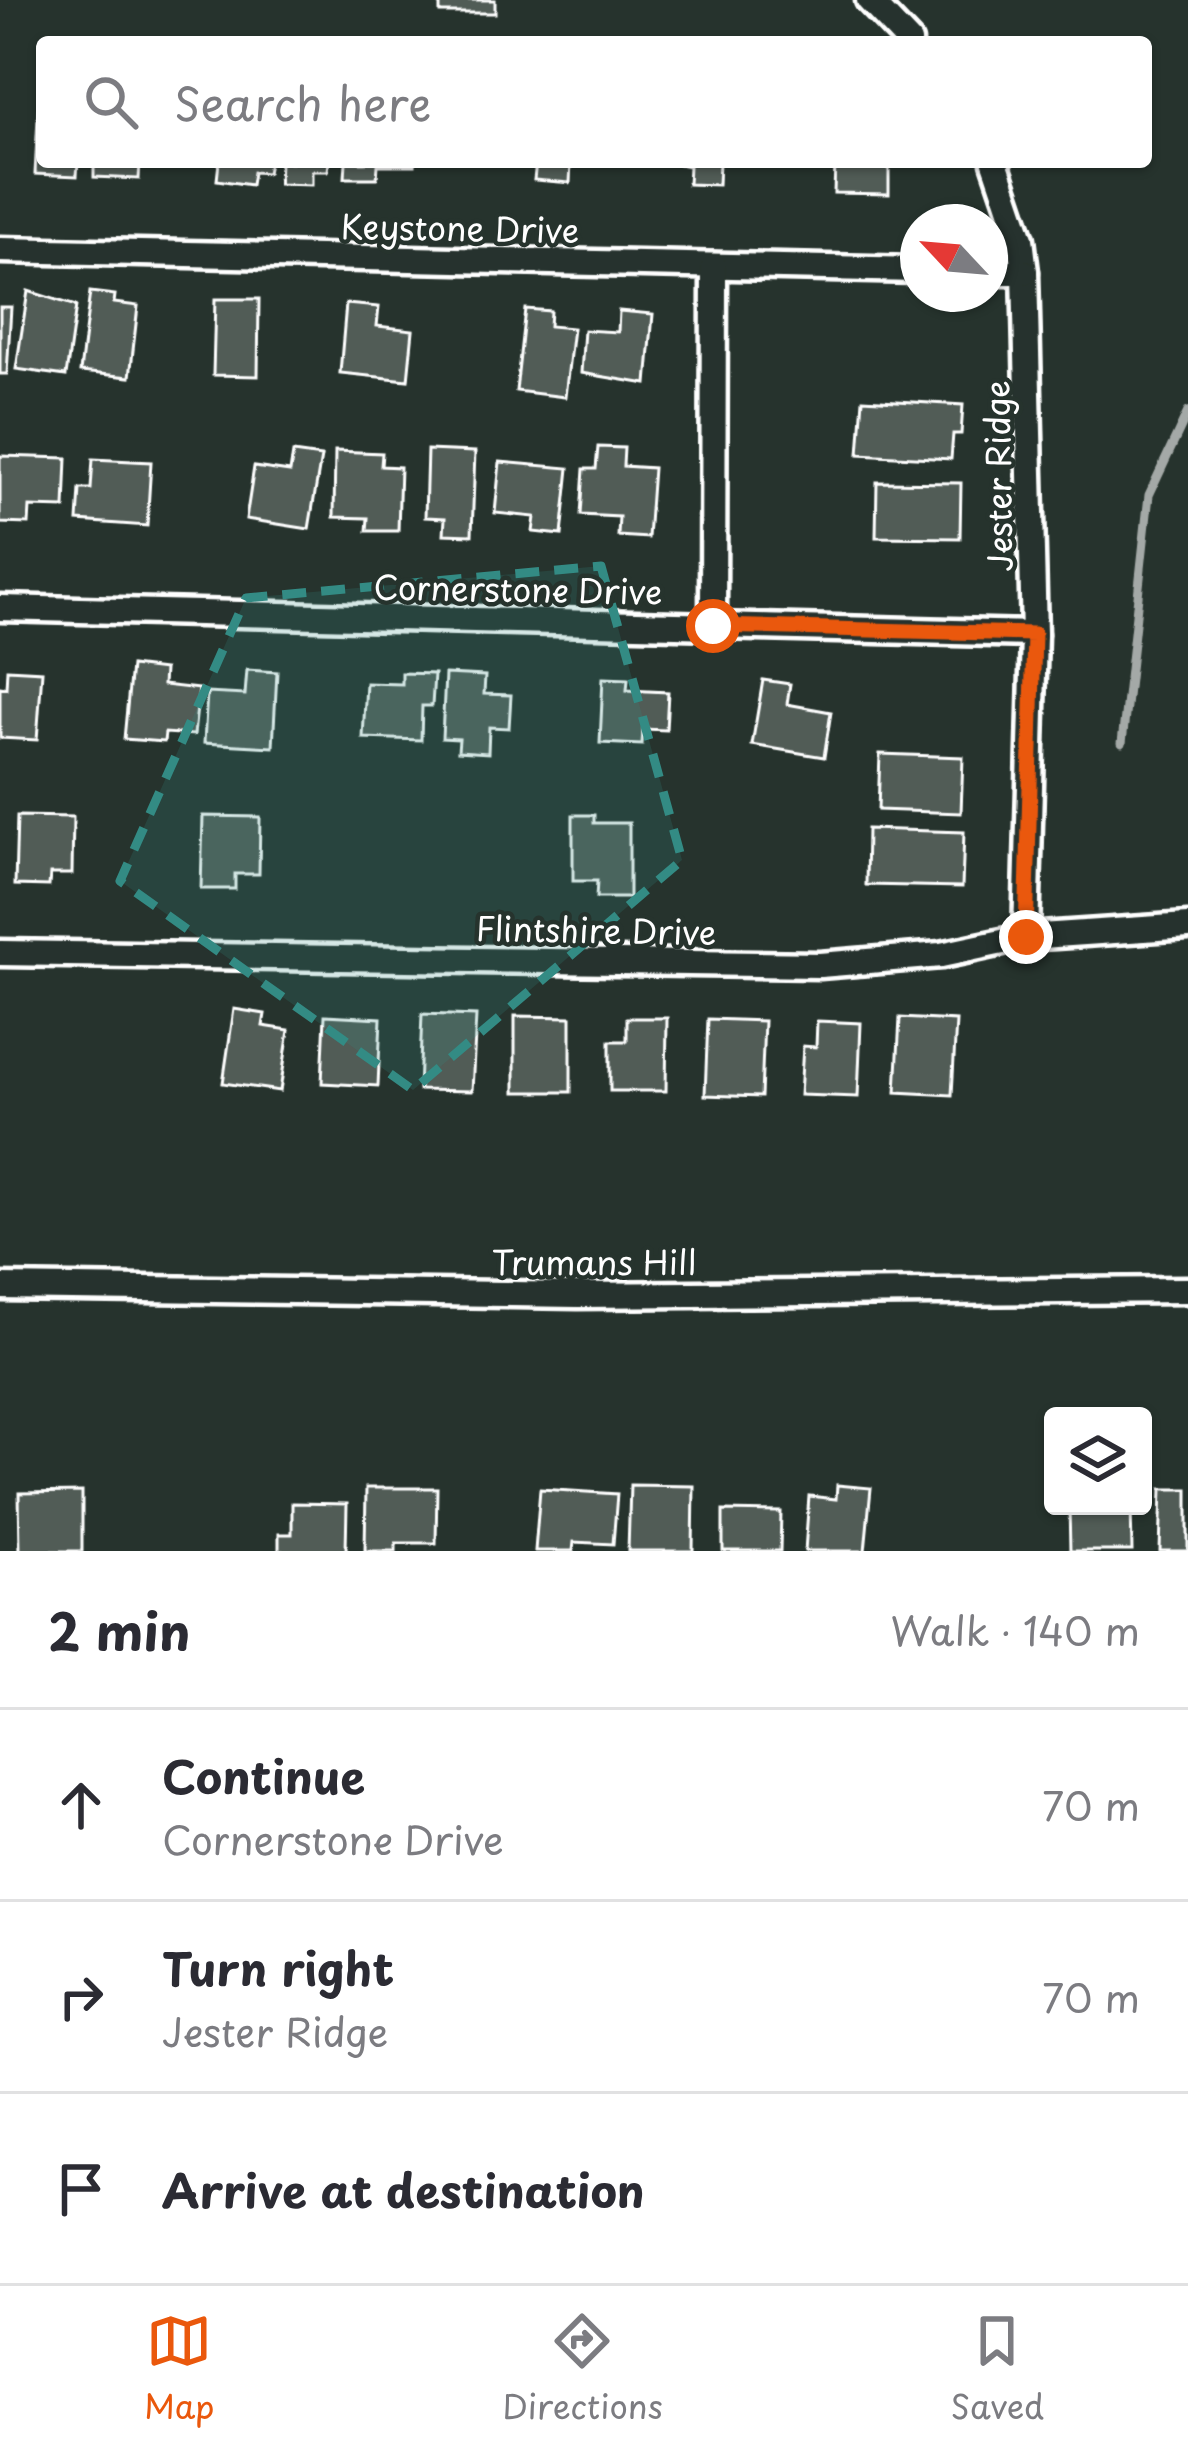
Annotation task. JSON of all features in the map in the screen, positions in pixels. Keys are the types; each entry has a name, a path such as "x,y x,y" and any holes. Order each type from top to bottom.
{"street":[{"path":"869,0 903,36"},
{"name":"Jester Ridge","path":"997,168 1016,220 1025,272 1034,634 1026,937"},
{"name":"Keystone Drive","path":"0,250 900,270"},
{"path":"713,626 714,266"},
{"path":"1008,272 1025,272"},
{"name":"Cornerstone Drive","path":"0,608 1034,634"},
{"name":"Flintshire Drive","path":"0,952 820,965 941,955 1026,937 1188,926"},
{"name":"Trumans Hill","path":"0,1287 578,1295 1188,1290"}],"highlighted area":[{"path":"601,566 682,860 413,1090 120,881 246,598"}],"building":[{"path":"440,0 495,0 495,13 440,13"},
{"path":"36,155 36,168 78,168 77,176 35,174"},
{"path":"94,168 140,168 139,179 94,177"},
{"path":"218,168 268,168 267,173 253,172 251,185 217,180"},
{"path":"280,168 328,168 312,171 312,185 279,184"},
{"path":"346,168 378,168 377,178 345,178"},
{"path":"535,168 571,168 570,183 534,180"},
{"path":"689,168 719,168 718,185 688,184"},
{"path":"835,168 889,168 889,194 834,193"},
{"path":"28,291 76,306 66,376 16,369"},
{"path":"90,292 115,295 114,303 138,306 130,377 80,372"},
{"path":"215,299 259,299 258,376 213,375"},
{"path":"346,304 379,307 377,326 413,330 408,380 340,373"},
{"path":"0,307 11,307 7,374 0,374"},
{"path":"525,309 550,311 549,326 573,328 565,397 516,391"},
{"path":"619,311 653,314 647,384 581,373 584,330 618,332"},
{"path":"863,399 963,405 961,434 953,434 951,459 859,454"},
{"path":"598,447 624,448 623,466 653,468 648,538 618,536 619,517 581,515 584,469 596,469"},
{"path":"427,450 475,452 472,535 444,534 445,518 425,517"},
{"path":"335,451 382,453 381,466 400,467 398,531 367,531 368,518 334,517"},
{"path":"293,453 321,457 309,529 246,519 254,467 290,472"},
{"path":"0,456 67,458 65,508 30,507 29,524 0,523"},
{"path":"93,459 151,462 147,526 78,521 80,489 91,489"},
{"path":"500,462 569,468 562,535 533,532 535,517 495,513"},
{"path":"877,482 961,483 960,538 876,537"},
{"path":"131,666 164,670 163,685 199,689 194,735 165,733 164,742 124,739"},
{"path":"7,669 42,671 37,740 0,738 0,687 6,688"},
{"path":"247,670 277,672 273,747 204,743 207,693 245,695"},
{"path":"402,673 434,674 432,706 422,706 421,740 363,738 366,683 402,684"},
{"path":"445,674 485,676 484,694 511,695 509,728 489,727 488,753 458,751 459,739 442,738"},
{"path":"603,678 628,679 627,690 668,692 666,730 643,729 642,745 600,743"},
{"path":"763,680 790,684 787,704 831,712 824,757 752,745"},
{"path":"880,754 963,757 961,813 878,810"},
{"path":"573,815 594,815 594,823 629,823 629,898 596,898 597,881 573,881"},
{"path":"17,816 73,817 72,874 50,874 49,886 15,885"},
{"path":"203,816 260,817 259,874 235,874 235,889 201,889"},
{"path":"867,829 964,832 962,887 866,885"},
{"path":"234,1009 265,1014 263,1026 289,1030 280,1091 223,1083"},
{"path":"422,1014 476,1016 472,1091 419,1090"},
{"path":"325,1015 381,1018 378,1086 322,1083"},
{"path":"515,1016 571,1017 571,1092 515,1092"},
{"path":"627,1018 667,1018 666,1091 610,1091 610,1041 627,1041"},
{"path":"900,1018 956,1021 952,1095 896,1092"},
{"path":"708,1019 764,1021 761,1097 705,1095"},
{"path":"817,1021 861,1023 858,1097 800,1095 803,1046 816,1047"},
{"path":"630,1485 694,1486 693,1551 628,1551"},
{"path":"837,1485 871,1488 865,1551 805,1551 809,1496 836,1499"},
{"path":"366,1488 437,1488 436,1543 396,1543 396,1551 365,1551"},
{"path":"540,1489 617,1494 613,1544 574,1542 573,1551 535,1551"},
{"path":"1162,1489 1188,1489 1188,1551 1160,1551"},
{"path":"82,1492 82,1551 20,1551 19,1493"},
{"path":"292,1503 347,1504 346,1551 279,1551 279,1534 292,1534"},
{"path":"723,1511 781,1512 780,1551 723,1551"},
{"path":"1069,1515 1131,1515 1132,1551 1070,1551"}],"waterway":[{"path":"1122,743 1149,495 1188,412"}],"route":[{"path":"713,626 1034,634 1026,937"}]}
